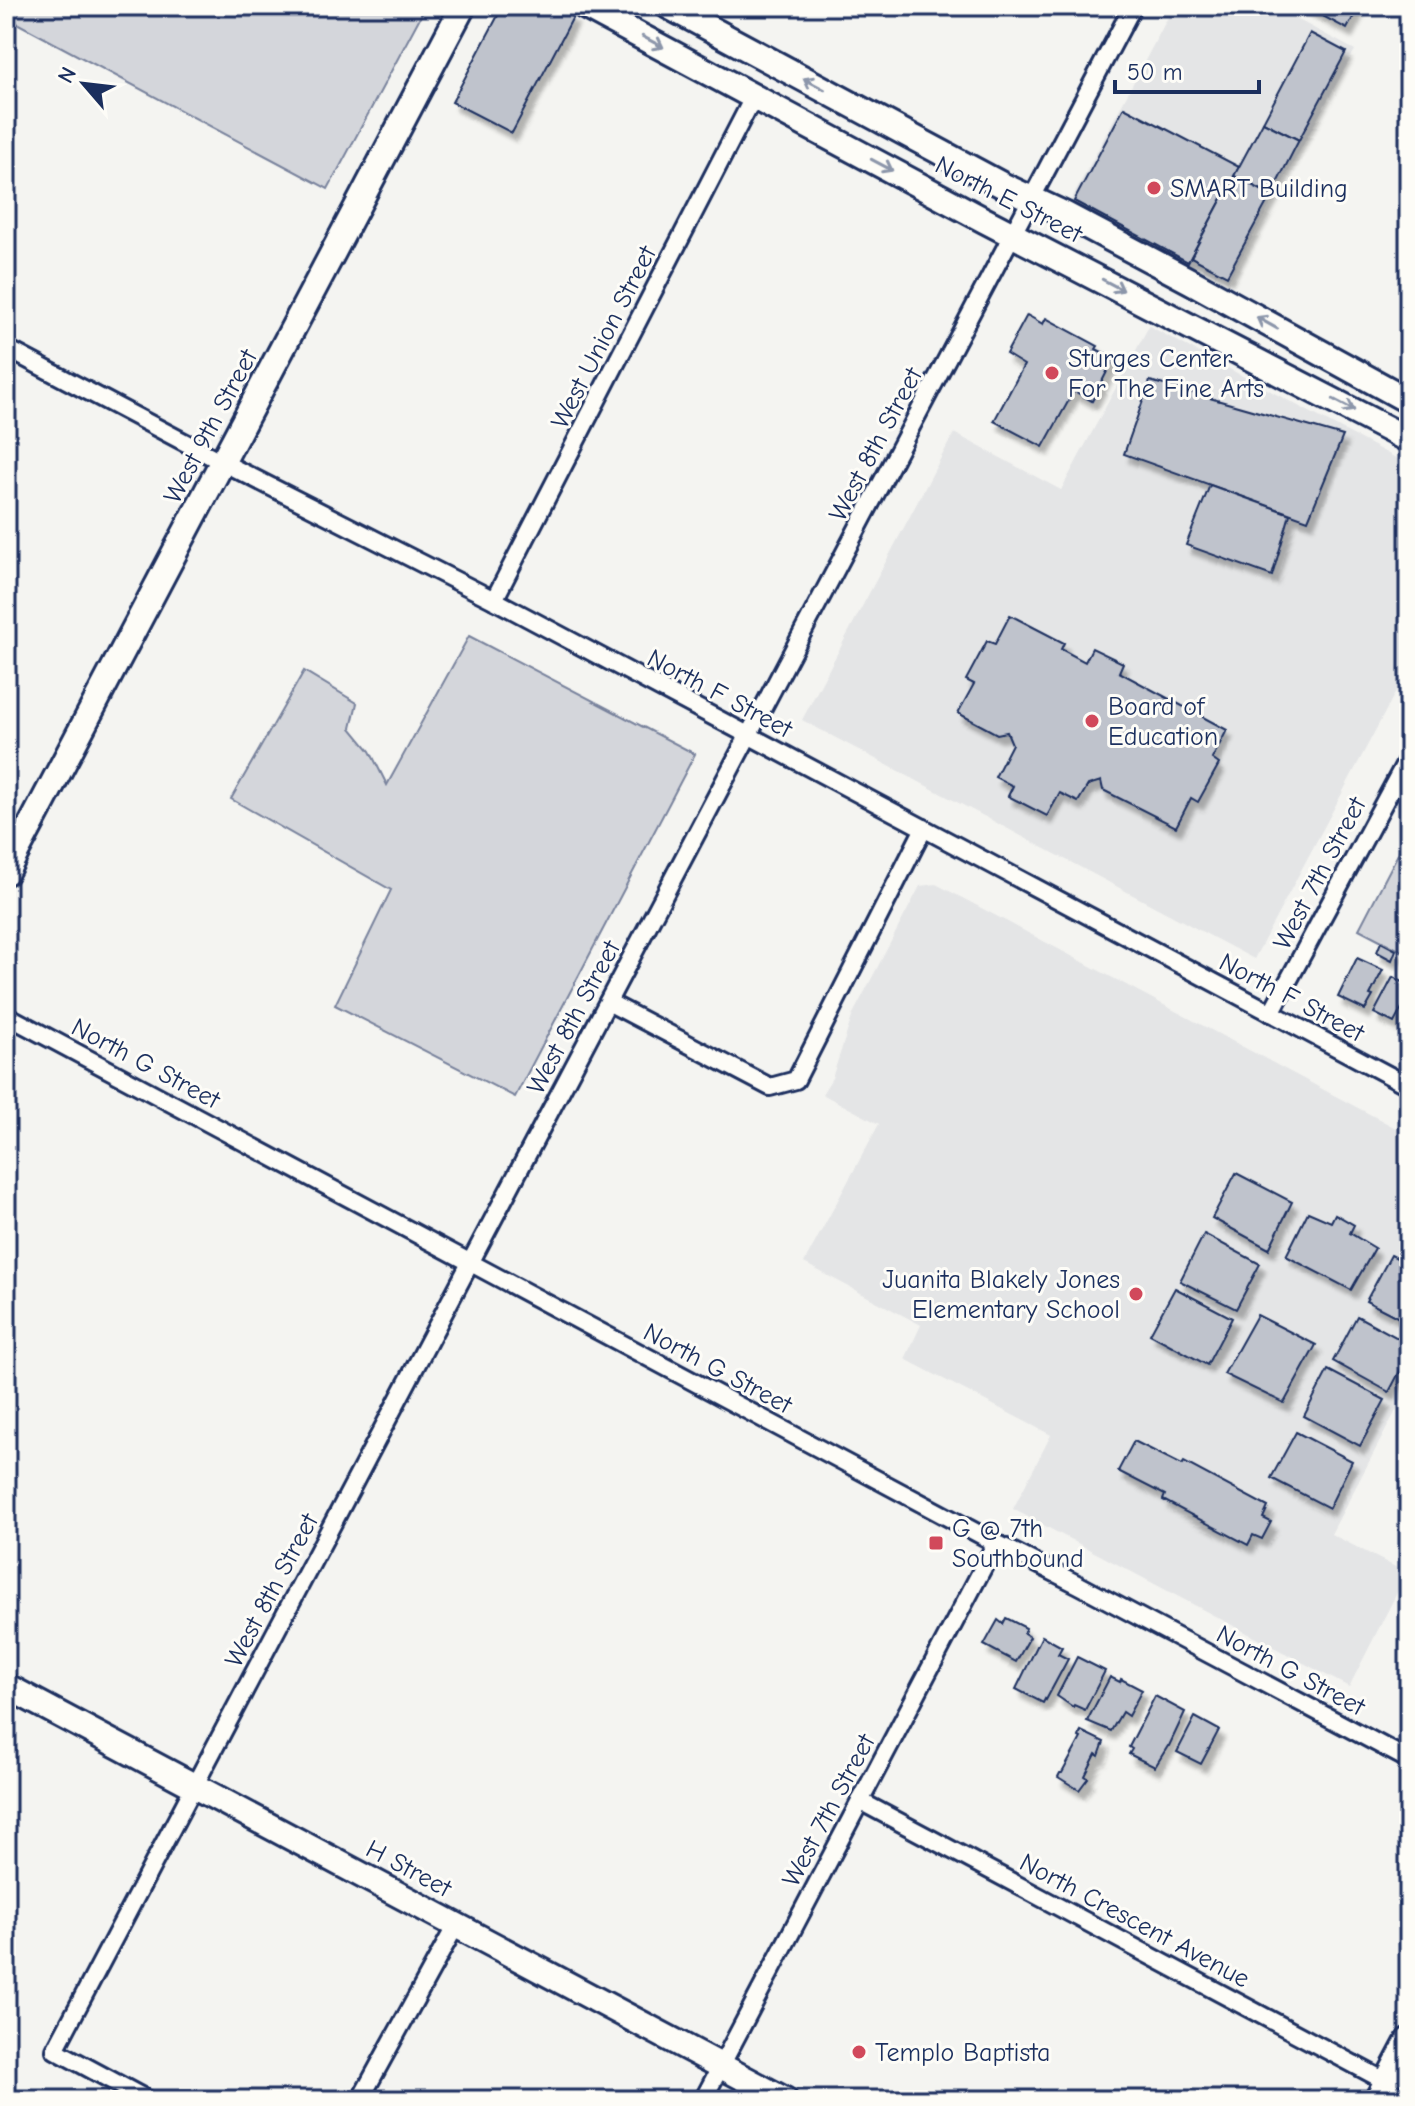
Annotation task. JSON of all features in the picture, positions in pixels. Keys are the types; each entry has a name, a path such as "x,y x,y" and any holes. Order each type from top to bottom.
{"street":[{"name":"West 9th Street","path":"6,872 463,6"},
{"name":"North E Street","path":"584,6 1409,440"},
{"name":"North E Street","path":"668,6 1192,282 1409,401"},
{"name":"West 8th Street","path":"148,2100 55,2050 1133,6"},
{"name":"West Union Street","path":"494,600 754,96"},
{"name":"North F Street","path":"6,348 494,600 1409,1086"},
{"name":"West 7th Street","path":"1271,1013 1409,756"},
{"path":"608,1002 770,1087 796,1080 924,828"},
{"name":"North G Street","path":"6,1015 1409,1760"},
{"name":"West 7th Street","path":"703,2100 996,1543"},
{"name":"H Street","path":"6,1686 785,2100"},
{"name":"North Crescent Avenue","path":"860,1801 1382,2091"},
{"path":"360,2100 456,1925"},
{"path":"1382,2091 1409,2040"}],"shaded area":[{"path":"18,6 426,6 328,189 11,20"},
{"path":"1174,6 1272,6 1355,50 1228,282 1070,202"},
{"path":"1149,326 1409,465 1409,667 1254,959 802,720 954,433 1061,490"},
{"path":"469,636 695,754 515,1097 335,1005 391,890 231,799 304,671 357,703 351,728 370,751 387,785"},
{"path":"1400,850 1409,855 1409,955 1359,929"},
{"name":"Juanita Blakely Jones Elementary School","path":"936,884 1409,1135 1409,1386 1331,1534 1407,1573 1349,1687 1013,1509 1051,1435 905,1359 921,1325 804,1263 879,1124 822,1094 832,1078 853,1014 920,886"}],"building":[{"path":"503,6 551,6 573,17 512,133 452,102"},
{"path":"1304,6 1359,6 1347,29"},
{"path":"1310,33 1346,52 1299,140 1263,122"},
{"name":"SMART Building","path":"1124,107 1239,167 1188,262 1074,201"},
{"path":"1263,122 1299,140 1271,195 1234,176"},
{"path":"1234,176 1271,195 1227,276 1191,257"},
{"path":"1027,315 1043,324 1046,318 1114,358 1092,401 1074,391 1043,447 994,421 1024,365 1006,354"},
{"path":"1150,381 1343,436 1308,520 1124,454"},
{"path":"1210,485 1290,514 1272,576 1186,545"},
{"name":"Board of Education","path":"1010,615 1064,643 1061,649 1085,662 1092,648 1123,663 1119,672 1227,730 1212,759 1219,764 1198,802 1191,798 1176,827 1103,790 1101,781 1088,785 1078,802 1060,793 1047,816 1008,796 1013,786 995,777 1012,744 1007,732 997,734 958,713 974,684 966,680 987,641 995,644"},
{"path":"1381,942 1396,950 1392,960 1377,952"},
{"path":"1357,958 1383,970 1365,1010 1338,997"},
{"path":"1393,977 1409,985 1409,995 1394,1023 1374,1013"},
{"path":"1236,1173 1292,1202 1269,1249 1212,1218"},
{"path":"1308,1212 1331,1222 1335,1214 1354,1225 1350,1233 1375,1248 1351,1290 1286,1256"},
{"path":"1204,1234 1260,1264 1236,1309 1180,1281"},
{"path":"1391,1255 1409,1264 1409,1323 1366,1301"},
{"path":"1175,1288 1232,1318 1207,1365 1150,1334"},
{"path":"1257,1315 1316,1345 1284,1403 1224,1374"},
{"path":"1357,1316 1409,1344 1409,1354 1389,1392 1333,1361"},
{"path":"1328,1370 1385,1400 1360,1446 1304,1416"},
{"path":"1296,1432 1352,1461 1329,1508 1271,1478"},
{"path":"1134,1441 1182,1465 1184,1462 1268,1507 1263,1518 1271,1522 1262,1539 1253,1535 1248,1545 1163,1500 1165,1495 1118,1471"},
{"path":"1006,1618 1026,1628 1024,1633 1030,1637 1016,1662 984,1645 998,1620 1003,1624"},
{"path":"1042,1636 1062,1647 1058,1654 1068,1659 1043,1703 1016,1689"},
{"path":"1077,1657 1105,1671 1085,1710 1073,1707 1057,1696"},
{"path":"1110,1677 1142,1690 1128,1716 1122,1712 1111,1731 1087,1721"},
{"path":"1155,1696 1185,1712 1155,1767 1129,1754 1132,1749 1129,1747"},
{"path":"1195,1717 1219,1730 1201,1764 1177,1752"},
{"path":"1081,1731 1104,1742 1099,1756 1096,1754 1085,1776 1088,1778 1079,1790 1058,1777 1081,1738"}],"place":[{"name":"SMART Building","path":"1154,188"},
{"name":"Sturges Center For The Fine Arts","path":"1052,373"},
{"name":"Board of Education","path":"1092,721"},
{"name":"Juanita Blakely Jones Elementary School","path":"1136,1294"},
{"name":"G @ 7th Southbound","path":"936,1543"},
{"name":"Templo Baptista","path":"859,2052"}]}
